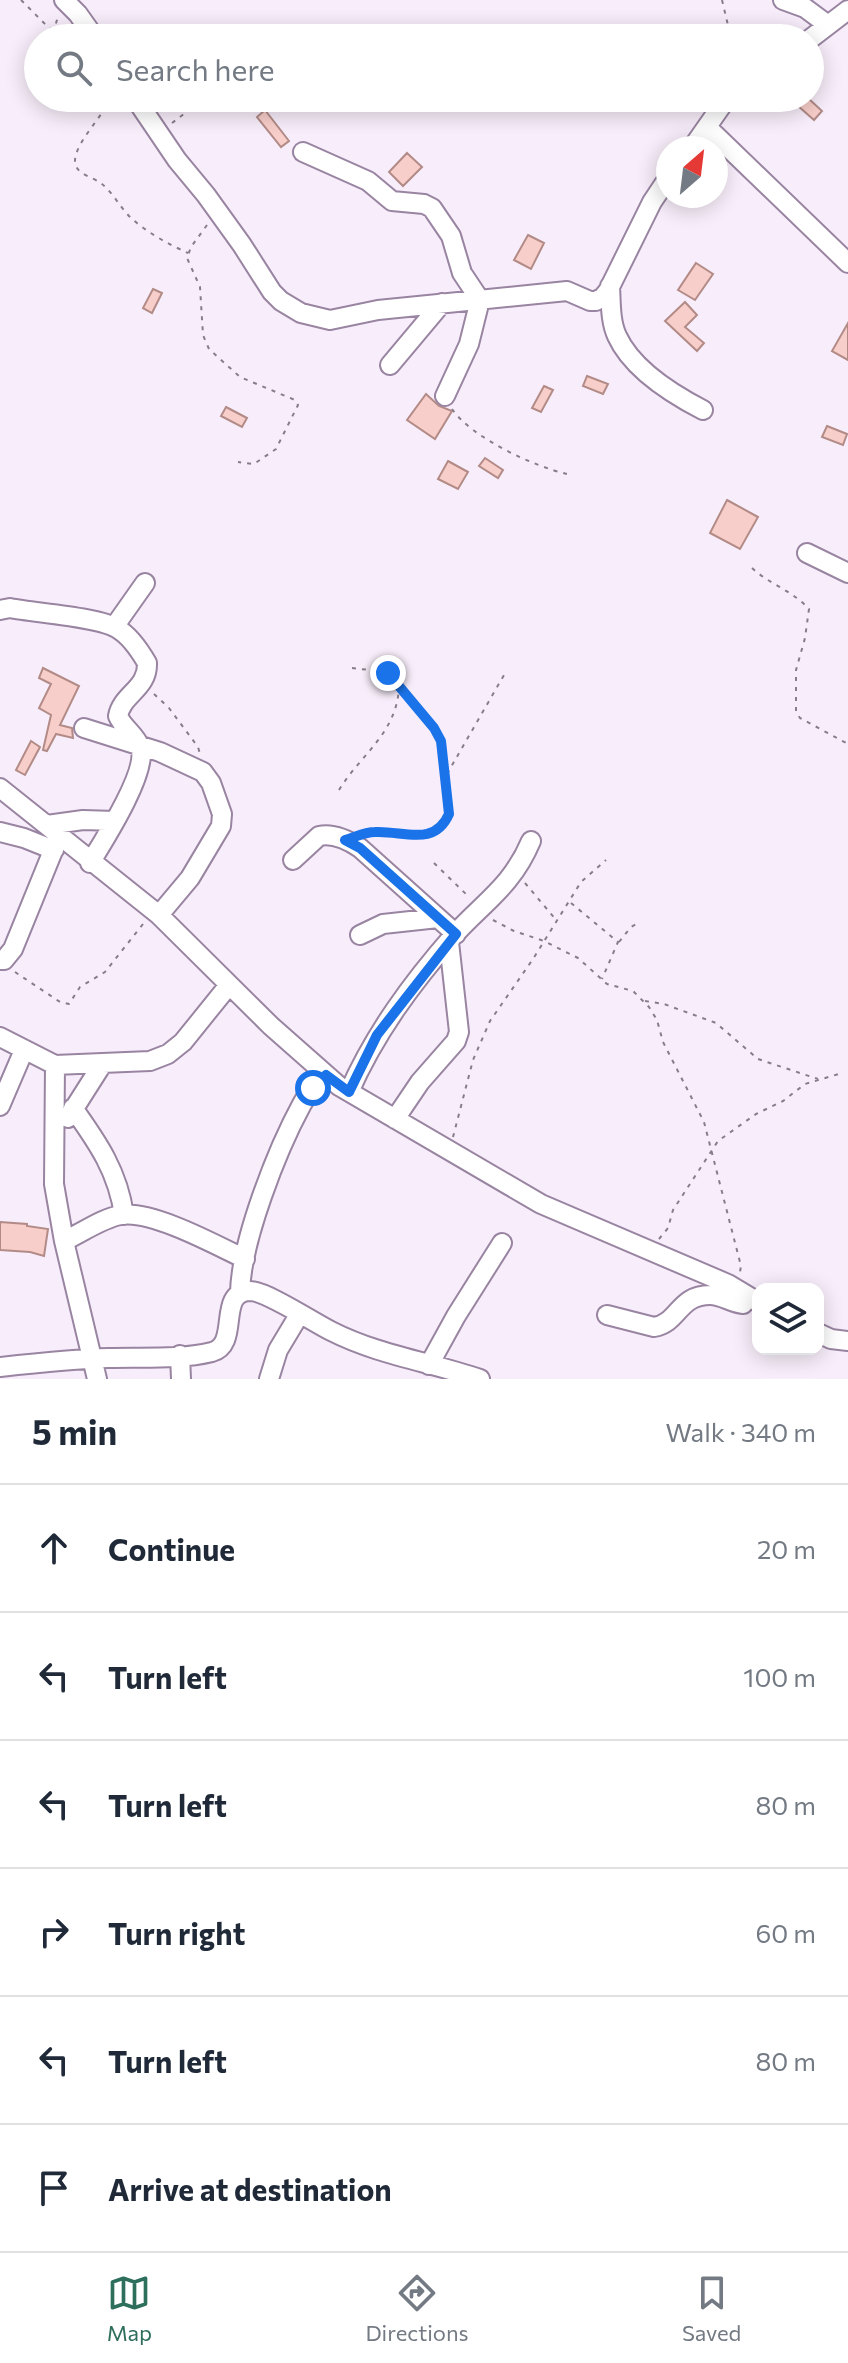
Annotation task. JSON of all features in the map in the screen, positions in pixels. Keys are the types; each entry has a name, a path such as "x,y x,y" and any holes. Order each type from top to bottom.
{"street":[{"path":"65,0 85,24"},
{"path":"783,0 840,20"},
{"path":"144,112 272,292 301,313 330,320 378,310 567,291 596,301 610,286 656,196"},
{"path":"702,136 718,112"},
{"path":"708,128 848,263"},
{"path":"303,152 368,181 392,201 424,204 432,208 451,236 462,273 480,300 469,344 445,396"},
{"path":"610,286 613,325 631,356 679,398 703,410"},
{"path":"390,365 442,303"},
{"path":"807,553 848,573"},
{"path":"114,627 145,583"},
{"path":"0,610 10,608 90,620 114,627 147,663 147,673 138,689 123,702 118,716 140,745 141,756 135,779 90,863"},
{"path":"84,728 160,752 206,775 221,811 222,822 190,878 156,913"},
{"path":"0,788 53,837 156,913 326,1075 349,1092 541,1204 747,1295 743,1304 713,1295 696,1297 684,1303 668,1322 654,1327 607,1315"},
{"path":"0,832 24,838 53,837 83,820 115,821"},
{"path":"293,860 319,836 329,835 345,840 360,848 438,918 452,938 459,1032 456,1041 407,1099 395,1119"},
{"path":"2,960 13,949 53,837"},
{"path":"349,1092 377,1035 452,938 514,875 531,841"},
{"path":"360,935 383,924 438,918"},
{"path":"0,1037 55,1065 150,1061 168,1054 195,1030 229,985"},
{"path":"0,1058 24,1050"},
{"path":"0,1106 24,1050"},
{"path":"55,1137 103,1063"},
{"path":"55,1065 54,1184 64,1241 97,1379"},
{"path":"0,1367 91,1358 180,1355 218,1349 228,1333 229,1311 240,1293 245,1259 266,1187 302,1102 326,1075"},
{"path":"73,1108 110,1163 117,1179 124,1215"},
{"path":"64,1241 111,1218 134,1214 188,1232 245,1259"},
{"path":"422,1369 502,1243"},
{"path":"240,1293 258,1292 353,1342 422,1369 480,1379"},
{"path":"269,1379 278,1350 299,1315"},
{"path":"824,1336 848,1341"},
{"path":"180,1355 181,1379"},
{"path":"29,1379 51,1361"}],"path":[{"path":"21,0 47,24"},
{"path":"54,24 65,0"},
{"path":"722,0 728,24"},
{"path":"104,112 83,139 75,165 80,172 102,185 145,229 188,253"},
{"path":"159,134 187,112"},
{"path":"218,212 187,258 200,287 203,335 209,349 240,377 295,400 298,405 290,427 276,449 254,464 238,462"},
{"path":"445,396 454,412 487,439 546,469 567,474"},
{"path":"752,568 809,609 796,670 796,712 800,718 848,744"},
{"path":"345,840 375,832 410,836 433,832 448,818 450,810 442,746 434,728 385,671 352,668"},
{"path":"147,673 153,693 168,707 198,747 206,775"},
{"path":"447,775 504,675"},
{"path":"339,790 388,727 397,706 399,688"},
{"path":"447,1148 455,1133 473,1060 498,1007 581,882 606,860"},
{"path":"434,863 480,908 505,927 578,958 612,987 633,991 644,1001 657,1020 663,1042 704,1122 747,1295"},
{"path":"514,875 527,885 557,921"},
{"path":"570,902 618,943"},
{"path":"2,960 8,968 60,1002 69,1004 80,987 105,972 156,913"},
{"path":"602,980 618,943 631,927 640,922"},
{"path":"644,1001 664,1004 716,1023 758,1059 819,1080"},
{"path":"647,1251 668,1228 673,1210 718,1141 805,1084 842,1073"}],"building":[{"path":"267,112 289,141 281,147 257,117"},
{"path":"805,112 821,112 814,120"},
{"path":"407,153 422,167 403,186 389,172"},
{"path":"528,235 544,243 531,269 514,260"},
{"path":"696,263 713,274 695,300 678,290"},
{"path":"153,289 162,293 152,313 143,308"},
{"path":"685,302 697,315 685,327 704,343 697,351 665,321"},
{"path":"848,323 848,360 832,351"},
{"path":"587,376 608,384 603,394 583,386"},
{"path":"544,386 553,390 541,412 532,408"},
{"path":"426,394 439,406 452,411 435,439 407,420"},
{"path":"226,407 247,418 242,427 221,416"},
{"path":"827,426 847,434 843,445 822,437"},
{"path":"485,458 503,470 498,478 479,466"},
{"path":"448,461 468,472 458,489 438,479"},
{"path":"727,500 758,517 740,549 710,533"},
{"path":"43,668 79,686 60,725 72,728 73,738 56,734 47,751 43,750 51,715 39,708 51,684 39,678"},
{"path":"31,741 40,747 25,775 16,770"},
{"path":"0,1222 48,1229 44,1256 0,1250"}],"route":[{"path":"313,1088 326,1075 349,1092 377,1035 426,968 456,934 360,848 345,840 375,832 410,836 433,832 448,818 450,803 441,741 434,728 388,673"}]}
